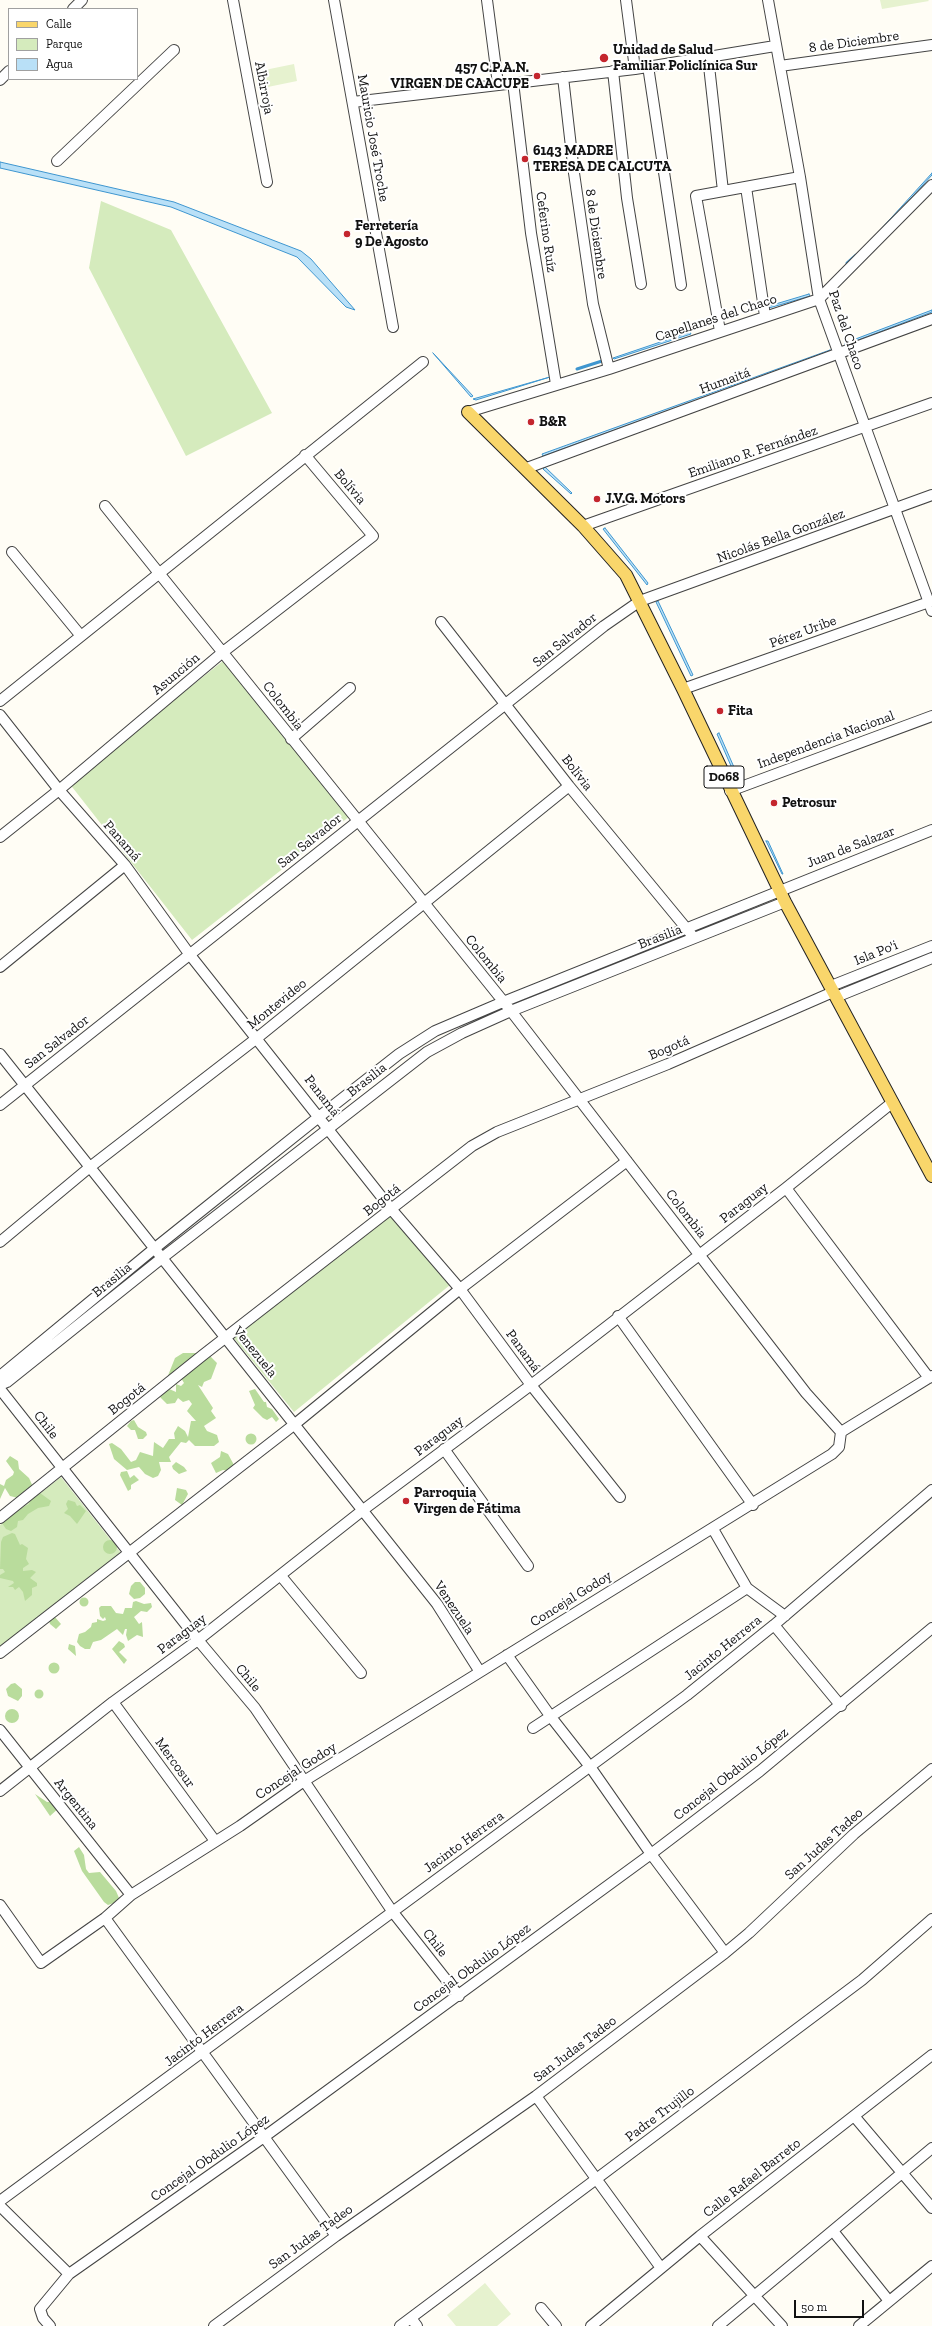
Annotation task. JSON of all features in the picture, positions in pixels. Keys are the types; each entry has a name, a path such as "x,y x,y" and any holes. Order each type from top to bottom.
{"main road":[{"name":"D068","path":"468,412 527,468 584,526 626,575 683,689 730,791 780,890 784,902 932,1176"}],"street":[{"path":"74,8 82,0"},
{"name":"Albirroja","path":"233,0 267,182"},
{"name":"Mauricio José Troche","path":"334,0 393,327"},
{"path":"487,0 498,84"},
{"path":"626,0 635,69"},
{"name":"Paz del Chaco","path":"768,0 775,46 800,178 819,299 864,427 931,605"},
{"path":"353,102 513,82 635,69 775,46"},
{"name":"8 de Diciembre","path":"780,66 932,46"},
{"path":"57,161 174,50"},
{"path":"708,57 723,191"},
{"path":"648,66 681,285"},
{"path":"613,71 627,198 641,284"},
{"path":"0,80 8,72"},
{"name":"8 de Diciembre","path":"563,77 574,173 593,304 609,369"},
{"name":"Ceferino Ruíz","path":"513,82 531,233 556,384"},
{"path":"720,331 696,196 800,178"},
{"path":"746,187 765,316"},
{"name":"Capellanes del Chaco","path":"468,412 609,369 819,299 931,191"},
{"name":"Humaitá","path":"527,468 932,319"},
{"path":"0,701 423,362"},
{"name":"Emiliano R. Fernández","path":"584,526 932,403"},
{"name":"Bolívia","path":"306,456 373,536"},
{"name":"Nicolás Bella González","path":"640,601 932,495"},
{"name":"Colombia","path":"104,506 511,1011 701,1254 806,1393 841,1432"},
{"name":"Asunción","path":"0,837 59,790 223,652 373,536"},
{"path":"12,552 81,636"},
{"name":"San Salvador","path":"0,1104 25,1086 357,821 507,705 604,626 640,601"},
{"name":"Pérez Uribe","path":"683,689 931,605"},
{"name":"Bolívia","path":"441,622 569,786 694,939"},
{"path":"291,739 350,688"},
{"name":"Panamá","path":"0,716 59,790 125,865 190,955 320,1116 392,1210 460,1289 531,1385 620,1497"},
{"name":"Independencia Nacional","path":"730,791 932,716"},
{"name":"Montevideo","path":"0,1242 90,1167 257,1038 569,786"},
{"name":"Juan de Salazar","path":"780,890 932,830"},
{"path":"0,967 125,865"},
{"name":"Brasilia","path":"0,1376 72,1315 320,1116 399,1054 429,1035 503,1002 687,929 780,890"},
{"name":"Brasilia","path":"0,1384 7,1382 162,1258 426,1052 462,1033 511,1011 784,902"},
{"name":"Isla Po'i","path":"833,992 932,946"},
{"name":"Isla Po'i","path":"833,992 932,958"},
{"path":"582,970 586,981"},
{"name":"Bogotá","path":"0,1518 472,1146 497,1132 668,1064 833,992"},
{"name":"Venezuela","path":"0,1054 437,1604 480,1672"},
{"name":"Paraguay","path":"0,1791 113,1702 198,1640 363,1510 531,1385 618,1316 701,1254 893,1102"},
{"path":"0,1653 295,1424 460,1289 627,1161"},
{"path":"234,1185 242,1196"},
{"path":"786,1188 931,1377 841,1432"},
{"path":"72,1315 79,1324"},
{"path":"618,1316 753,1505"},
{"path":"28,1351 34,1360"},
{"name":"Chile","path":"0,1389 198,1640 255,1708 392,1911 459,1996"},
{"name":"Concejal Godoy","path":"0,1905 41,1963 105,1918 131,1895 304,1781 753,1505 832,1454 838,1447 841,1432"},
{"path":"444,1449 528,1566"},
{"name":"Jacinto Herrera","path":"0,2201 204,2053 392,1911 591,1768 774,1625 932,1490"},
{"path":"712,1529 747,1588 784,1616"},
{"path":"280,1576 361,1673"},
{"path":"533,1728 747,1588"},
{"path":"774,1625 841,1706"},
{"name":"Concejal Obdulio López","path":"50,2326 43,2318 40,2309 69,2274 264,2137 459,1996 651,1854 760,1771 841,1706 932,1628"},
{"path":"508,1655 551,1717 591,1768 651,1854 725,1953"},
{"name":"Mercosur","path":"113,1702 215,1841"},
{"name":"Argentina","path":"0,1730 131,1895"},
{"name":"San Judas Tadeo","path":"214,2326 336,2236 536,2096 725,1953 749,1933 854,1834 932,1769"},
{"path":"105,1918 336,2236"},
{"name":"Padre Trujillo","path":"400,2326 414,2322 596,2181 862,1980 932,1919"},
{"name":"Calle Rafael Barreto","path":"591,2326 700,2236 932,2055"},
{"path":"536,2096 596,2181 661,2268"},
{"path":"854,2116 932,2208"},
{"path":"718,2326 932,2148"},
{"path":"0,2206 69,2274"},
{"path":"834,2231 890,2301"},
{"path":"700,2236 782,2326"},
{"path":"859,2326 932,2266"},
{"path":"541,2308 556,2326"}],"green space":[{"path":"880,0 928,0 929,1 882,9"},
{"path":"294,64 297,81 258,89 255,72"},
{"path":"101,201 171,230 272,413 186,456 89,268"},
{"path":"223,661 350,816 192,940 69,783"},
{"path":"389,1212 450,1285 294,1412 233,1337"},
{"path":"183,1353 199,1353 211,1357 217,1363 211,1379 204,1382 202,1387 198,1385 213,1408 211,1411 216,1418 204,1426 207,1431 217,1435 219,1442 214,1446 195,1446 189,1440 186,1443 181,1442 169,1457 171,1462 159,1462 161,1470 158,1476 153,1478 145,1474 139,1467 127,1470 114,1459 109,1444 112,1443 121,1449 131,1462 136,1460 140,1452 153,1456 154,1442 163,1448 169,1439 175,1439 174,1433 178,1426 185,1431 188,1437 191,1421 196,1421 187,1411 192,1404 189,1400 183,1402 178,1398 175,1403 167,1404 160,1397 167,1388 176,1392 176,1384 181,1386 184,1383 181,1378 167,1378 175,1358"},
{"path":"255,1389 264,1402 266,1402 267,1407 272,1409 279,1419 276,1422 272,1417 267,1420 263,1418 253,1408 255,1405 249,1391"},
{"path":"134,1420 138,1427 146,1432 147,1435 143,1439 138,1439 135,1430 131,1430 127,1426"},
{"path":"251,1433 255,1435 257,1439 255,1443 251,1445 247,1443 245,1439 247,1435"},
{"path":"221,1451 228,1454 234,1465 230,1471 223,1470 216,1473 211,1463 220,1457"},
{"path":"10,1456 18,1461 19,1469 29,1478 34,1489 18,1498 10,1496 5,1488 0,1499 0,1484 4,1486 6,1480 13,1475 14,1472 6,1461"},
{"path":"176,1462 187,1471 179,1474 173,1469 172,1466"},
{"path":"127,1471 130,1478 134,1475 139,1480 131,1485 131,1489 128,1491 120,1475 121,1472"},
{"path":"61,1477 121,1553 0,1649 0,1525"},
{"path":"177,1488 186,1490 188,1494 182,1505 175,1500"},
{"path":"40,1493 51,1501 49,1506 38,1508 28,1514 23,1520 18,1521 17,1527 11,1531 6,1529 2,1523 5,1517 29,1504 31,1498"},
{"path":"68,1500 75,1502 77,1506 80,1505 86,1511 77,1524 70,1516 64,1513 68,1509 66,1504"},
{"path":"12,1533 15,1534 20,1545 22,1544 28,1548 26,1559 29,1564 23,1568 23,1571 32,1570 36,1572 30,1578 37,1583 37,1586 32,1588 32,1595 25,1601 23,1592 19,1587 15,1590 13,1587 8,1587 14,1583 13,1581 0,1578 0,1575 5,1572 3,1569 0,1569 1,1542 3,1537"},
{"path":"107,1540 113,1540 117,1544 117,1550 113,1554 107,1554 103,1550 103,1544"},
{"path":"135,1582 140,1582 145,1588 145,1594 140,1598 134,1599 129,1594 131,1586"},
{"path":"84,1597 89,1602 84,1607 79,1602"},
{"path":"136,1601 144,1604 151,1603 152,1607 147,1612 141,1611 134,1617 139,1624 142,1622 143,1637 137,1635 128,1641 126,1635 127,1629 125,1629 123,1635 117,1629 101,1640 93,1642 90,1649 85,1649 77,1642 79,1634 85,1632 91,1627 92,1623 97,1622 97,1619 103,1621 106,1620 105,1617 103,1619 100,1616 99,1608 101,1606 111,1606 116,1613 123,1614 125,1608 132,1608 133,1602"},
{"path":"54,1616 61,1624 56,1629 50,1624 48,1618"},
{"path":"119,1641 124,1644 125,1647 119,1652 127,1660 124,1664 112,1649"},
{"path":"69,1644 75,1646 76,1656 68,1649"},
{"path":"52,1663 56,1663 58,1664 58,1672 52,1673 49,1670 49,1666"},
{"path":"15,1683 22,1689 22,1696 18,1701 8,1696 6,1689 11,1684"},
{"path":"37,1690 41,1690 43,1694 41,1698 37,1698 35,1696 35,1692"},
{"path":"12,1709 17,1711 19,1716 17,1721 12,1723 7,1721 5,1716 7,1711"},
{"path":"35,1794 47,1802 59,1801 60,1807 50,1816"},
{"path":"79,1847 84,1855 86,1869 89,1873 100,1872 116,1891 119,1898 117,1902 108,1905 104,1902 82,1871 74,1851"},
{"path":"485,2283 511,2314 497,2326 456,2326 447,2315"}],"water":[{"path":"0,162 174,202 301,251 311,259 355,310 346,307 297,257 171,207 0,168"},
{"path":"932,173 932,175 873,240 872,239"},
{"path":"809,294 810,296 769,308 769,306"},
{"path":"932,310 932,312 845,345 845,343"},
{"path":"690,332 691,334 614,359 613,358"},
{"path":"830,350 830,352 543,456 542,454"},
{"path":"433,353 473,396 471,397"},
{"path":"550,377 476,400 473,399"},
{"path":"545,467 572,493 571,494 543,469"},
{"path":"605,528 648,583 647,585 603,529"},
{"path":"658,601 693,675 691,676 656,602"},
{"path":"719,733 737,774 735,775 717,734"},
{"path":"766,841 768,841 783,874 782,874"}],"waterway":[{"path":"847,263 856,255"},
{"path":"577,369 602,361"}],"place":[{"name":"Unidad de Salud Familiar Policlínica Sur","path":"604,58"},
{"name":"457 C.P.A.N. VIRGEN DE CAACUPE","path":"537,76"},
{"name":"6143 MADRE TERESA DE CALCUTA","path":"525,159"},
{"name":"Ferretería 9 De Agosto","path":"347,234"},
{"name":"B&R","path":"531,422"},
{"name":"J.V.G. Motors","path":"597,499"},
{"name":"Fita","path":"720,711"},
{"name":"Petrosur","path":"774,803"},
{"name":"Parroquia Virgen de Fátima","path":"406,1501"}]}
